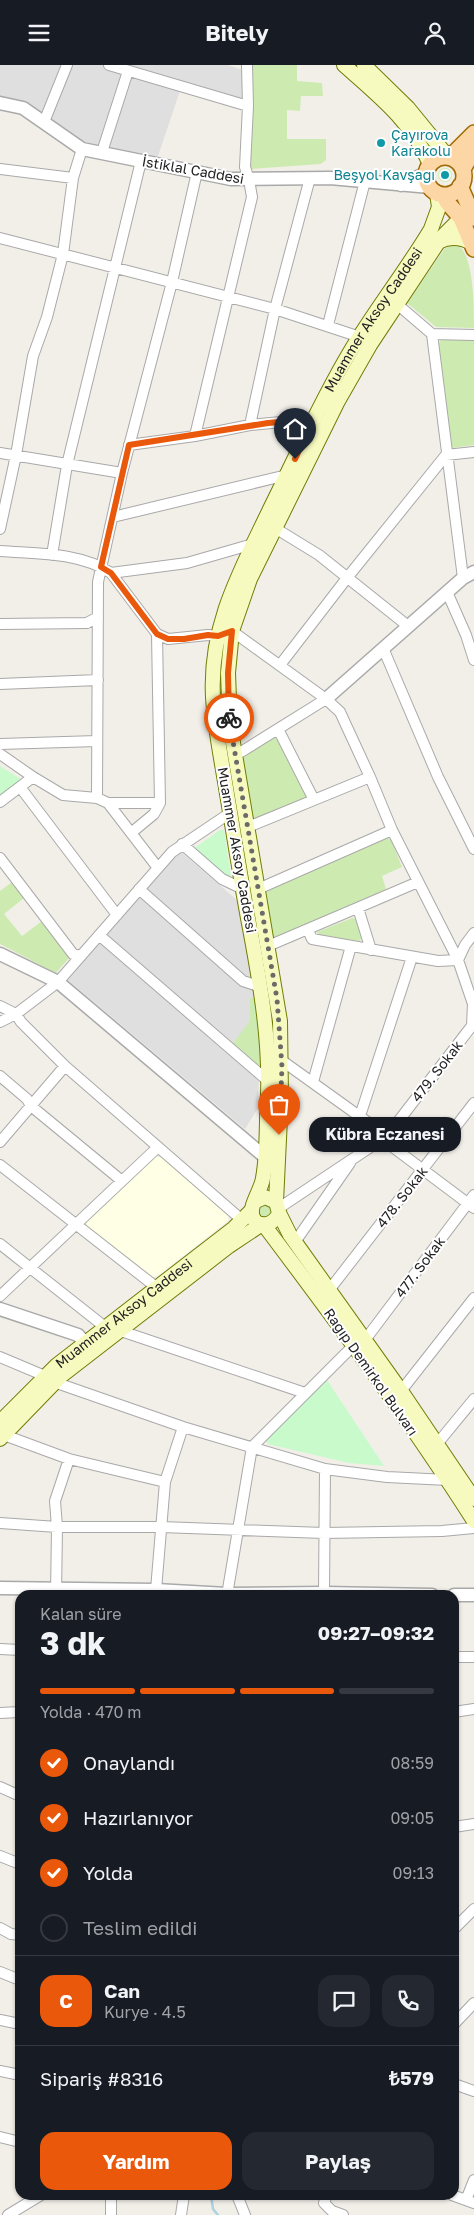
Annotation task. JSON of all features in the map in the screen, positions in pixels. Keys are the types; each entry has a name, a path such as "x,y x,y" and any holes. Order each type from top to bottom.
{"main road":[{"path":"344,65 404,122 416,136 433,182 446,203 468,215"},
{"path":"364,65 408,108 449,157 455,160 463,169 464,177 460,186 454,192 433,182"},
{"path":"433,182 438,158 449,157 474,133"},
{"path":"463,169 474,150"},
{"name":"Muammer Aksoy Caddesi","path":"112,1329 156,1287 223,1237 250,1210 263,1180 268,1081 267,1033 261,987 230,813 213,696 214,661 218,636 229,596 328,389 431,229 439,207 433,182"},
{"path":"460,186 468,215 473,246"},
{"path":"1,1427 49,1379 88,1347 263,1224 274,1221 278,1208 281,1060 277,999 234,751 228,695 232,631 245,590 350,380 397,304 445,232 468,215"},
{"path":"438,242 444,239 456,238 473,246"},
{"path":"263,1224 254,1219 250,1210 265,1197 271,1198 278,1208"},
{"name":"Ragıp Demirkol Bulvarı","path":"278,1208 295,1242 330,1289 360,1343 474,1521"},
{"name":"Ragıp Demirkol Bulvarı","path":"263,1224 401,1391 474,1499"}],"street":[{"path":"44,122 66,65"},
{"path":"110,65 248,105"},
{"path":"195,436 252,197 245,167 248,105 247,65"},
{"path":"102,152 128,71"},
{"name":"İstiklal Caddesi","path":"0,103 23,108 82,149 231,179 330,177 401,185 433,182"},
{"path":"0,529 16,455 33,356 63,254 73,178 82,149"},
{"path":"52,555 67,465 141,161"},
{"path":"0,169 73,178"},
{"path":"97,798 98,582 122,473 172,282 198,172"},
{"path":"250,425 276,309 310,178"},
{"path":"328,325 365,181"},
{"path":"0,238 276,309 360,337"},
{"path":"397,304 432,334 474,335"},
{"path":"234,751 241,752 326,699 446,592 468,575 446,455 432,334"},
{"path":"129,445 195,436 250,425 302,420 311,425"},
{"path":"280,665 446,455 474,452"},
{"path":"0,453 122,473"},
{"path":"113,517 287,475"},
{"path":"275,528 319,555 408,626"},
{"path":"111,573 187,563 253,544"},
{"path":"0,551 52,555 92,563 101,567 111,573 157,634 168,639 208,635 218,636 232,631 326,699 340,712 392,829 458,960 473,1004 473,1025"},
{"path":"446,592 466,635 474,660"},
{"path":"0,624 87,623 98,617"},
{"path":"131,833 154,814 160,803 157,634"},
{"path":"383,648 438,777 474,849"},
{"path":"0,684 98,679"},
{"path":"278,729 314,800"},
{"path":"0,744 97,741"},
{"path":"0,754 63,795 97,798 108,803 160,803"},
{"path":"0,802 33,777"},
{"path":"248,827 370,777"},
{"path":"20,787 117,915"},
{"path":"108,803 158,868"},
{"path":"0,1022 16,1013 58,982 172,852 230,813"},
{"path":"258,889 392,829"},
{"path":"182,844 222,879 243,889"},
{"path":"0,858 72,954 81,956"},
{"path":"268,946 418,882"},
{"path":"139,889 243,981 261,987"},
{"path":"358,908 371,950"},
{"path":"308,930 312,939 438,961 458,960"},
{"path":"458,960 465,945 474,933"},
{"path":"99,935 268,1081"},
{"path":"313,1082 351,946"},
{"path":"0,954 58,982 265,1157"},
{"path":"360,1116 412,957"},
{"path":"0,1006 16,1013 21,1022 65,1066 158,1147 250,1210"},
{"name":"479. Sokak","path":"278,1208 384,1137 473,1025"},
{"path":"281,1060 360,1116 424,1170 472,1202"},
{"path":"0,1142 65,1066"},
{"path":"0,1075 27,1099 30,1105 122,1181"},
{"name":"478. Sokak","path":"330,1289 474,1103"},
{"path":"0,1296 158,1147"},
{"path":"295,1242 353,1158"},
{"path":"0,1165 156,1287"},
{"name":"477. Sokak","path":"252,1447 305,1393 360,1343 472,1202"},
{"path":"0,1244 112,1329 305,1393"},
{"path":"401,1391 474,1298"},
{"path":"0,1309 78,1335 88,1347"},
{"path":"0,1357 49,1379 183,1427 324,1469 387,1477 448,1480"},
{"path":"437,1444 474,1399"},
{"path":"1,1427 69,1459 165,1482"},
{"path":"156,1590 165,1482 183,1427"},
{"path":"228,1590 252,1447"},
{"path":"56,1590 57,1527 55,1501 69,1459"},
{"path":"324,1469 324,1590"},
{"path":"0,1523 57,1527 160,1527 324,1533 442,1531 474,1528"},
{"path":"0,1588 28,1590"},
{"path":"459,1595 474,1595"},
{"path":"0,1649 15,1650"},
{"path":"459,1657 474,1657"},
{"path":"459,1711 474,1709"},
{"path":"0,1713 15,1712"},
{"path":"0,1787 15,1794"},
{"path":"459,1826 474,1824"},
{"path":"0,1856 15,1862"},
{"path":"459,1924 474,1909"},
{"path":"0,1928 15,1934"},
{"path":"0,1972 15,1978"},
{"path":"459,2019 474,2003"},
{"path":"462,2016 474,2013"},
{"path":"0,2020 15,2023"},
{"path":"0,2071 15,2074"},
{"path":"459,2086 474,2091"},
{"path":"0,2137 15,2141"},
{"path":"470,2201 474,2180"},
{"path":"8,2215 33,2200"},
{"path":"111,2200 111,2215"},
{"path":"181,2215 183,2200"},
{"path":"239,2200 245,2215"},
{"path":"325,2200 324,2203 332,2211 343,2215"}],"shaded area":[{"path":"0,65 227,65 243,70 242,99 183,82 157,159 82,141 21,100 0,96"},
{"path":"179,850 238,901 258,1000 264,1066 259,1066 258,1108 245,1129 68,980"},
{"path":"152,1157 164,1157 228,1212 228,1221 159,1275 150,1278 87,1227 86,1221"}],"green space":[{"path":"252,65 297,65 297,81 322,83 323,96 301,96 300,111 287,110 287,139 326,139 326,160 321,164 252,169 248,164 253,112"},
{"path":"442,168 448,168 452,175 448,182 442,182 438,178 438,172"},
{"path":"456,244 462,249 470,268 474,328 436,327 407,303 445,248"},
{"path":"441,340 474,340 474,445 452,448 437,346"},
{"path":"222,642 226,642 269,988 266,988 221,726 219,678"},
{"path":"277,736 307,795 303,800 252,820 241,759 245,754"},
{"path":"0,766 22,780 0,799"},
{"path":"220,830 224,830 231,877 228,877 198,852 196,847"},
{"path":"386,838 391,839 402,867 382,876 387,892 278,939 273,938 265,894 269,890"},
{"path":"12,882 24,898 4,914 22,936 42,921 70,957 56,973 0,944 0,891"},
{"path":"352,918 357,919 363,938 359,941 318,935 317,932"},
{"path":"258,997 264,1066 259,1066 233,1043 250,1021 250,998"},
{"path":"263,1206 267,1206 271,1212 267,1218 263,1218 259,1214 259,1210"},
{"path":"327,1380 384,1466 349,1463 268,1444 266,1440"}],"waterway":[{"path":"212,2200 213,2209 218,2215"}],"way so far":[{"path":"229,718 280,1021 282,1067 279,1135"}],"place":[{"name":"Çayırova Karakolu","path":"381,143"},
{"name":"Beşyol Kavşağı","path":"445,175"},
{"name":"Kübra Eczanesi","path":"279,1135"}],"route":[{"path":"229,718 228,673 232,631 218,636 208,635 184,639 168,639 157,634 119,587 111,573 101,567 129,445 195,436 250,425 302,420 311,425 295,459"}]}
